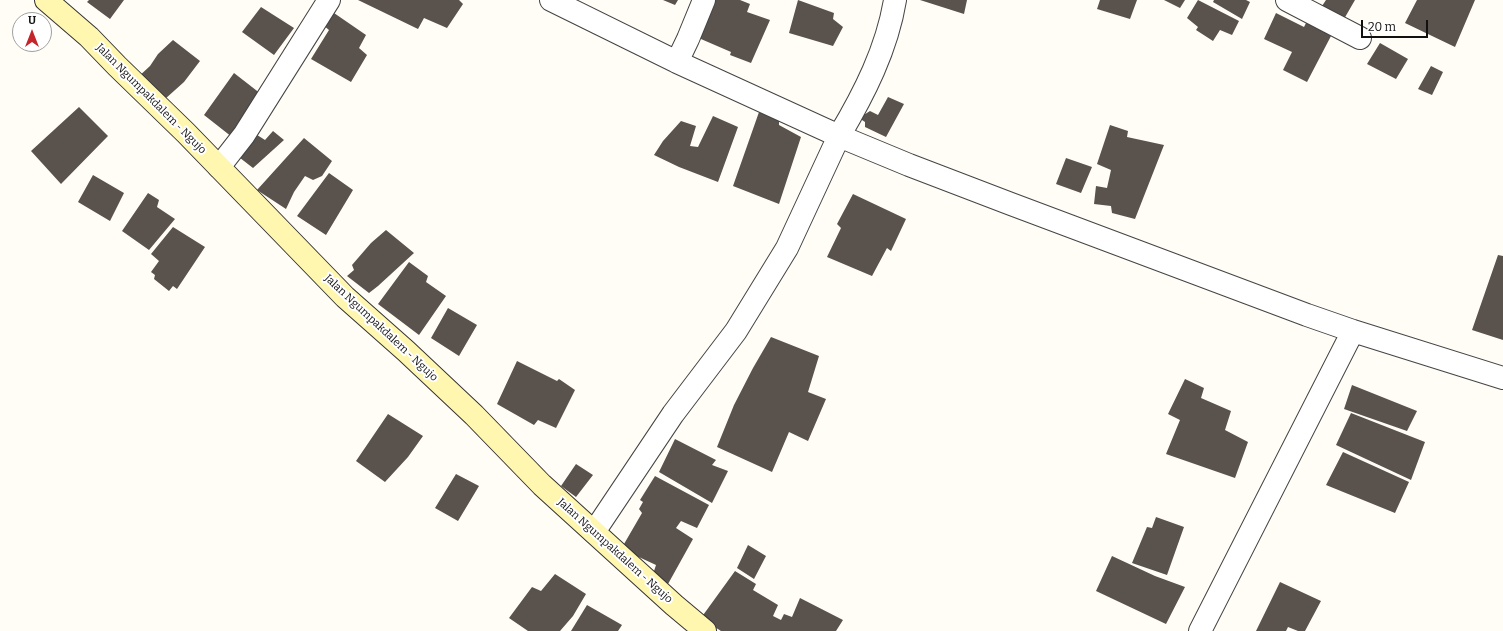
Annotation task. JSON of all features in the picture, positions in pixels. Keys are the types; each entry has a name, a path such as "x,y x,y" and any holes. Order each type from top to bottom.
{"street":[{"name":"Jalan Ngumpakdalem - Ngujo","path":"46,0 89,37 219,167 345,297 468,409 542,485 674,605 705,631"},
{"path":"219,167 244,135 329,0"},
{"path":"551,0 677,62 839,136 909,165 1210,279 1353,331 1503,378"},
{"path":"677,62 704,0"},
{"path":"594,532 673,414 740,324 787,248 839,136 857,106 874,68 892,14 895,0"},
{"path":"1287,0 1360,38"},
{"path":"1200,631 1353,331"}],"building":[{"path":"89,0 124,0 110,19 87,2"},
{"path":"358,0 459,0 463,4 447,28 424,18 418,29"},
{"path":"663,0 678,0 675,5"},
{"path":"707,0 740,0 750,4 747,12 770,20 751,63 730,55 731,52 694,36"},
{"path":"798,0 834,13 833,19 843,27 833,46 789,33"},
{"path":"920,0 967,0 964,14"},
{"path":"1100,0 1137,0 1130,19 1097,9"},
{"path":"1164,0 1185,0 1180,8"},
{"path":"1198,0 1239,21 1232,35 1220,30 1213,41 1196,30 1198,27 1187,18"},
{"path":"1214,0 1246,0 1250,2 1242,19 1213,2"},
{"path":"1326,0 1355,0 1344,19 1322,6"},
{"path":"1417,0 1475,0 1455,47 1405,23"},
{"path":"261,7 294,28 274,55 242,32"},
{"path":"334,13 366,35 359,48 367,55 351,82 311,59 329,30 323,25"},
{"path":"1276,13 1304,27 1307,21 1331,36 1307,82 1283,70 1292,52 1264,39"},
{"path":"173,40 200,61 184,82 165,99 137,78 150,66 158,54"},
{"path":"1380,43 1408,59 1396,79 1367,64"},
{"path":"1431,66 1443,72 1432,95 1418,89"},
{"path":"234,73 261,94 232,137 204,115"},
{"path":"888,97 904,104 886,137 865,127 865,122 859,118 870,111 878,115"},
{"path":"79,107 108,136 61,184 31,151"},
{"path":"759,112 779,117 779,125 801,137 779,204 733,186"},
{"path":"713,116 738,127 718,182 679,167 654,155 663,141 681,121 696,126 690,146 698,147"},
{"path":"1110,125 1128,131 1127,137 1164,145 1135,219 1112,213 1111,206 1094,204 1096,186 1107,188 1111,170 1097,164"},
{"path":"273,131 284,140 253,168 235,154 254,133 265,140"},
{"path":"304,138 332,161 322,176 313,180 305,176 294,192 286,209 257,190"},
{"path":"1066,158 1092,167 1081,193 1056,184"},
{"path":"329,173 353,190 326,235 297,216"},
{"path":"93,175 124,193 110,221 78,202"},
{"path":"148,193 159,200 157,207 175,219 149,250 122,231"},
{"path":"853,194 906,219 891,251 887,248 872,276 827,257 841,228 837,224"},
{"path":"173,227 205,247 177,289 173,286 169,291 154,279 155,275 151,272 159,261 151,254"},
{"path":"386,230 414,253 369,293 347,276 354,270 352,265 371,243"},
{"path":"1498,255 1503,256 1503,340 1472,330"},
{"path":"409,262 428,276 426,282 446,296 419,335 378,304"},
{"path":"448,308 477,325 459,356 431,338"},
{"path":"771,337 819,356 808,392 826,399 808,441 789,432 772,472 717,447 734,405"},
{"path":"517,361 557,381 559,379 575,390 556,428 538,420 534,425 497,404"},
{"path":"1185,379 1204,388 1201,398 1231,411 1225,430 1248,442 1235,478 1166,454 1180,420 1168,414"},
{"path":"1352,385 1417,411 1407,431 1344,409"},
{"path":"1351,413 1425,442 1411,480 1336,445"},
{"path":"388,414 423,436 408,457 385,482 356,461"},
{"path":"675,439 716,460 712,465 728,471 712,503 659,472"},
{"path":"1343,452 1409,482 1395,513 1326,485"},
{"path":"576,464 593,475 576,497 561,486"},
{"path":"456,474 479,486 458,521 435,508"},
{"path":"655,476 709,505 697,528 681,521 676,528 693,539 668,584 652,577 656,565 628,552 624,544 642,513 639,509 643,502 640,500"},
{"path":"1156,517 1184,527 1167,575 1132,563 1147,527 1152,528"},
{"path":"748,545 766,556 754,579 737,568"},
{"path":"1112,556 1155,576 1185,587 1166,624 1096,591"},
{"path":"735,571 756,584 753,590 778,605 773,616 781,620 784,614 792,617 800,598 843,620 836,631 721,631 701,618"},
{"path":"555,574 586,594 573,616 560,631 528,631 509,618 532,587 541,591"},
{"path":"1280,582 1321,601 1305,631 1298,631 1288,627 1286,631 1256,631"},
{"path":"587,605 622,625 618,631 571,631"}]}
